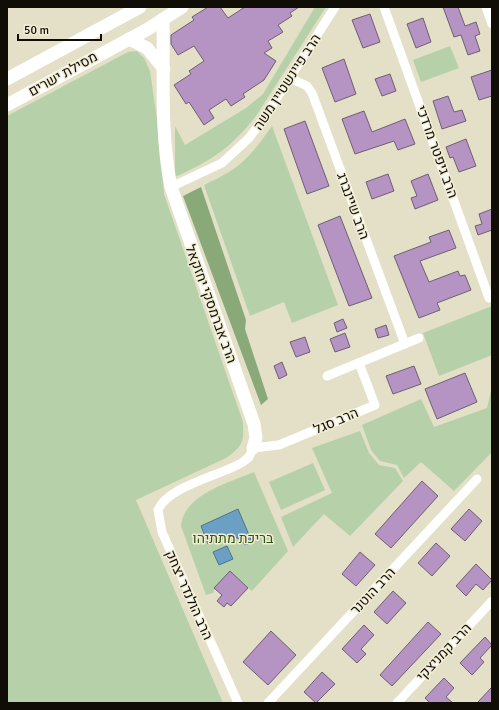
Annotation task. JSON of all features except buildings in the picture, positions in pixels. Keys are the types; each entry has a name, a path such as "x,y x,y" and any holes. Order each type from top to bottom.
{"street":[{"name":"מסילת ישרים","path":"7,79 140,7"},
{"name":"מסילת ישרים","path":"7,105 128,39 182,7"},
{"name":"הרב פיינשטיין משה","path":"170,188 207,171 222,162 235,151 262,121 335,7"},
{"name":"הרב גיפטר מרדכי","path":"384,7 489,298"},
{"path":"486,7 492,24"},
{"name":"הרב אברמסקי יחזקאל","path":"163,19 166,157 170,188 254,424 256,438 253,448"},
{"path":"128,39 147,48 164,69"},
{"name":"הרב שיינברג","path":"290,78 307,86 312,93 405,344"},
{"path":"327,376 419,338"},
{"name":"הרב סגל","path":"253,448 279,445 375,405 359,363"},
{"name":"הרב הולנדר יצחק","path":"238,703 162,532 158,510 165,499 177,491 234,467 249,457 253,448"},
{"name":"הרב הוטנר","path":"268,703 477,478"},
{"name":"הרב קמניצקי","path":"397,703 492,601"}],"green space":[{"path":"315,7 326,7 256,116 247,127 229,145 210,159 175,177 175,126 185,145 246,108 263,94"},
{"path":"450,46 459,68 421,82 413,60"},
{"path":"137,51 144,58 150,71 157,119 164,194 243,422 243,439 239,447 226,458 136,500 223,703 7,703 7,116 128,52"},
{"path":"272,126 338,305 292,323 284,302 250,316 204,185 226,174 242,163"},
{"path":"201,187 246,320 245,329 268,399 261,405 183,196"},
{"path":"492,306 492,355 439,376 423,333"},
{"path":"492,386 492,452 454,491 421,462 404,478 397,465 380,461 371,450 362,425 421,399 434,427 487,408"},
{"path":"360,431 369,453 379,465 395,468 403,481 350,536 324,514 293,547 281,517 332,493 312,448"},
{"path":"313,463 325,490 281,510 269,482"},
{"name":"בריכת מתתיהו","path":"254,472 288,551 252,591 248,588 231,606 227,603 224,607 217,601 222,595 215,588 213,593 206,595 181,526 184,515 190,506 199,498 221,485"}],"water":[{"path":"238,509 252,542 245,545 240,539 230,535 208,544 201,526"},
{"path":"227,546 233,559 219,565 213,552"}]}
